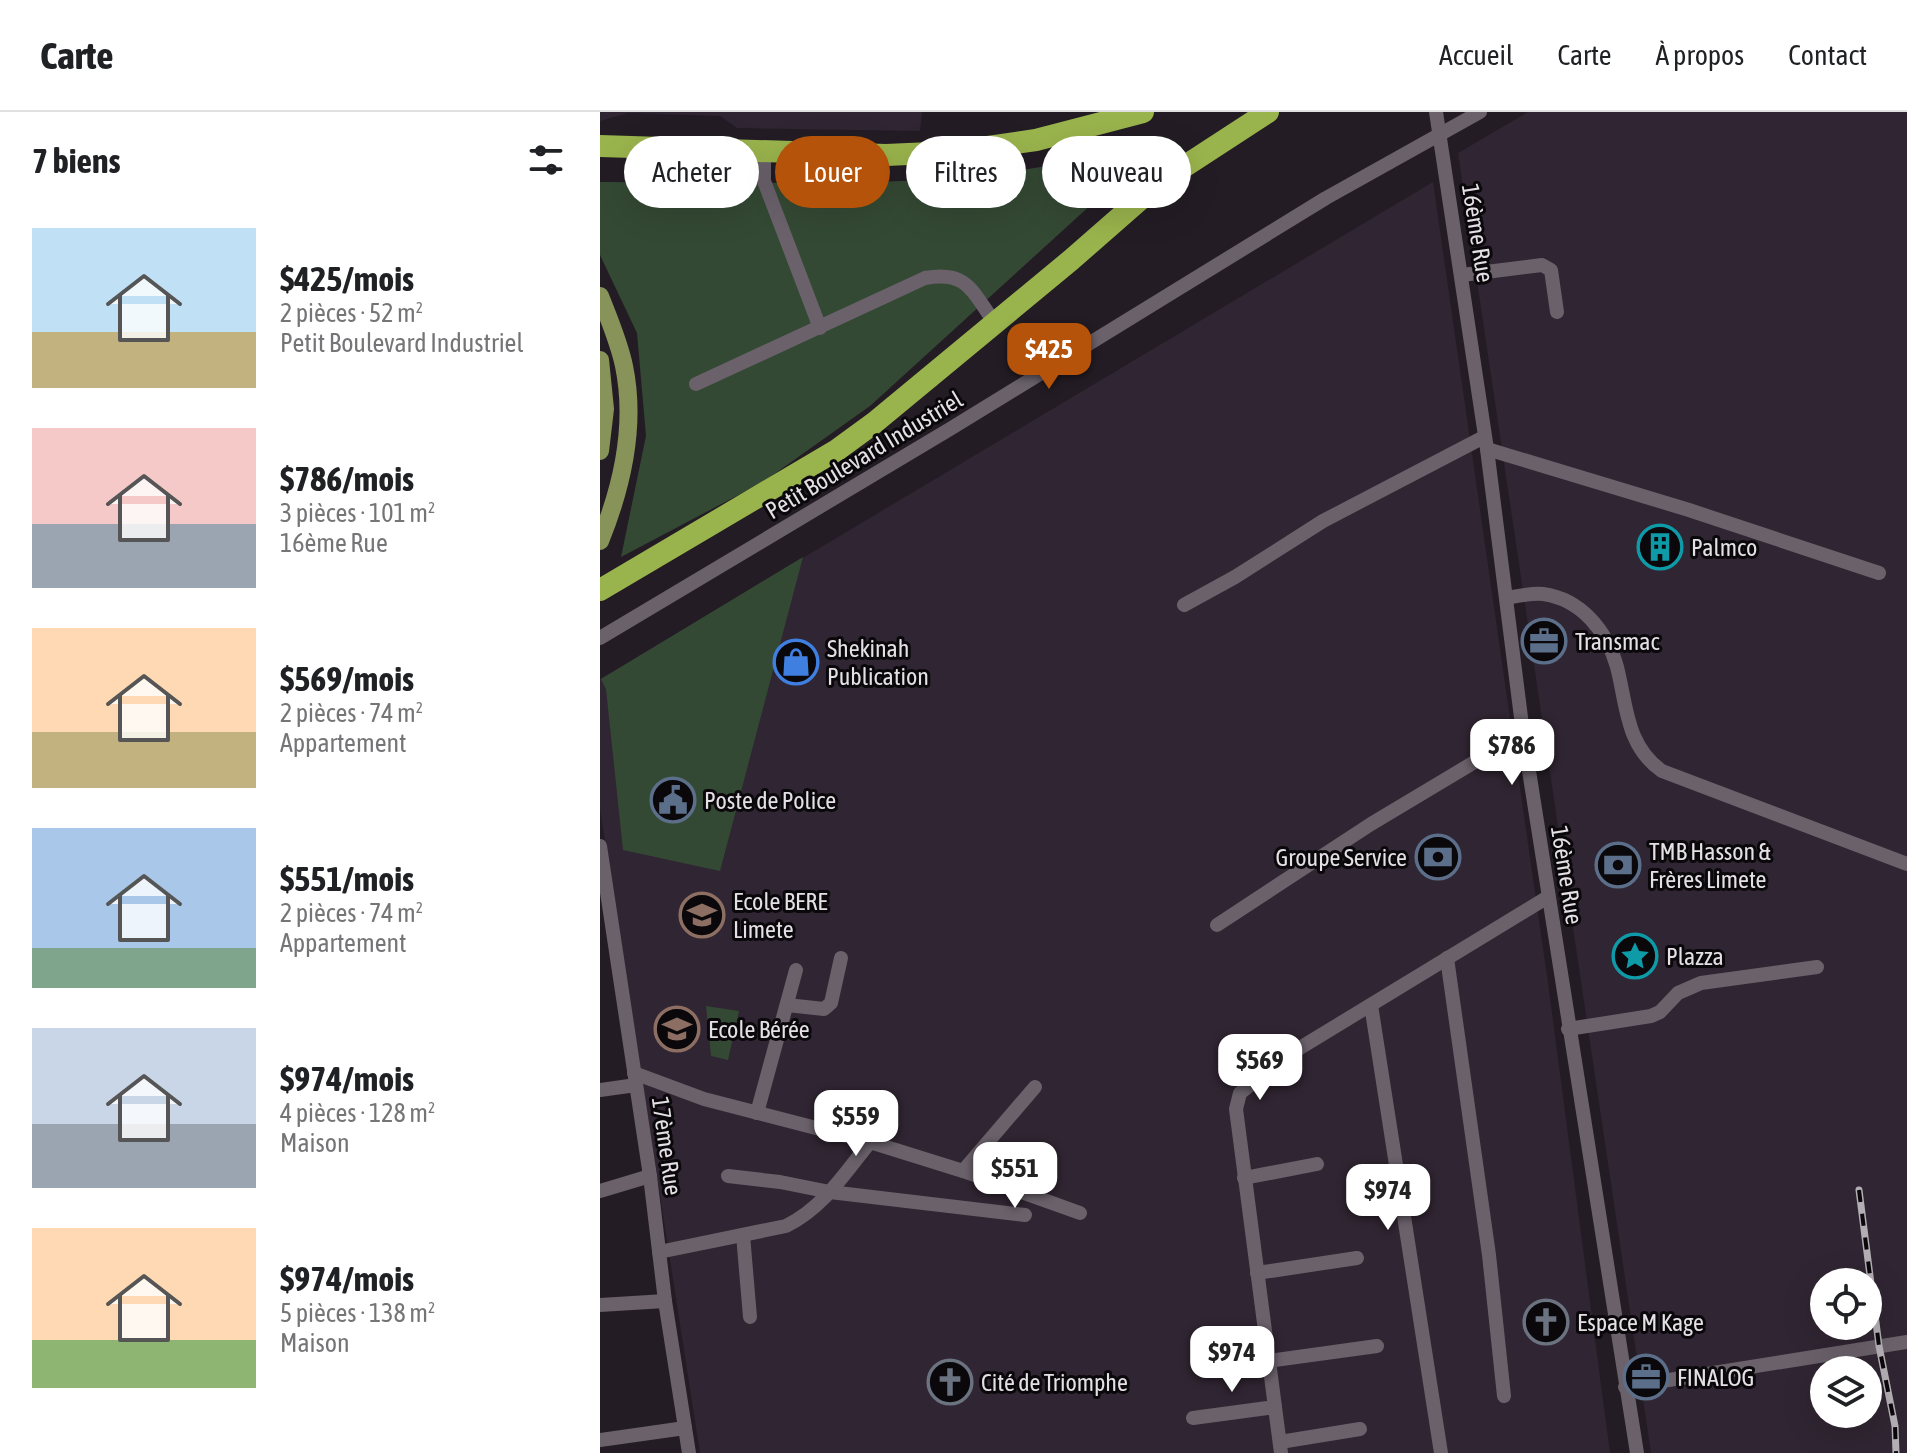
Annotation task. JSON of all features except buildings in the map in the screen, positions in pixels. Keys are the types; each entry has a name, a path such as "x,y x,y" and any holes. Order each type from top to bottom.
{"highway":[{"path":"600,146 886,155 953,152 1036,140 1143,112"},
{"path":"600,590 837,450 1071,260 1159,183 1268,112"}],"main road":[{"path":"600,296 615,333 624,368 628,411 618,490 600,541"},
{"path":"600,360 605,409 600,451"}],"street":[{"name":"16ème Rue","path":"1436,112 1486,443 1523,733 1637,1453"},
{"name":"Petit Boulevard Industriel","path":"600,638 964,421 1326,198 1480,112"},
{"path":"764,151 764,181 820,328"},
{"path":"1462,275 1542,265 1551,270 1557,312"},
{"path":"696,384 925,278 944,275 961,279 995,323"},
{"path":"1184,605 1235,577 1323,521 1486,443 1879,573"},
{"path":"1506,598 1540,594 1570,601 1597,624 1616,665 1625,711 1636,743 1648,761 1662,771 1907,864"},
{"path":"1217,925 1371,824 1523,733"},
{"name":"17ème Rue","path":"600,846 689,1453"},
{"path":"1360,1429 1281,1448 1236,1109 1240,1093 1290,1054 1548,897"},
{"path":"787,1005 824,1009 831,1003 841,958"},
{"path":"1447,958 1489,1255 1504,1396"},
{"path":"1568,1029 1651,1016 1660,1012 1678,993 1701,983 1817,967"},
{"path":"757,1113 796,970"},
{"path":"1371,1005 1441,1453"},
{"path":"600,1090 635,1079 870,1142 1080,1213"},
{"path":"963,1171 1035,1087"},
{"path":"659,1252 786,1226 804,1217 830,1192 870,1142"},
{"path":"1244,1178 1317,1164"},
{"path":"600,1191 650,1176"},
{"path":"728,1176 830,1192 1025,1215"},
{"path":"743,1235 750,1317"},
{"path":"1257,1273 1357,1258"},
{"path":"600,1305 665,1301"},
{"path":"1625,1387 1907,1342"},
{"path":"1268,1361 1377,1346"},
{"path":"1193,1418 1275,1407"},
{"path":"600,1440 685,1428"}],"shaded area":[{"path":"600,112 922,112 920,131 737,128 720,116 628,113 600,121"},
{"path":"1528,112 1907,112 1907,1453 1651,1453 1458,153"},
{"path":"1433,182 1548,983 1610,1453 700,1453 600,809 600,679"}],"green space":[{"path":"1042,167 1042,208 1087,208 870,406 763,482 621,557 646,436 637,333 600,255 600,182 624,182 624,208 759,208 759,183 775,183 775,208 890,208 890,181 906,181 906,208 1026,208 1026,169"},
{"path":"803,557 720,871 623,850 606,689 601,679"},
{"path":"706,1006 739,1011 728,1060 711,1056"}],"railway":[{"path":"1859,1190 1879,1346 1895,1426 1896,1453"}],"place":[{"name":"Palmco","path":"1660,547"},
{"name":"Transmac","path":"1544,641"},
{"name":"Shekinah Publication","path":"796,662"},
{"name":"Poste de Police","path":"673,800"},
{"name":"Groupe Service","path":"1438,857"},
{"name":"TMB Hasson & Frères Limete","path":"1618,865"},
{"name":"Ecole BERE Limete","path":"702,915"},
{"name":"Plazza","path":"1635,956"},
{"name":"Ecole Bérée","path":"677,1029"},
{"name":"Espace M Kage","path":"1546,1322"},
{"name":"FINALOG","path":"1646,1377"},
{"name":"Cité de Triomphe","path":"950,1382"}]}
